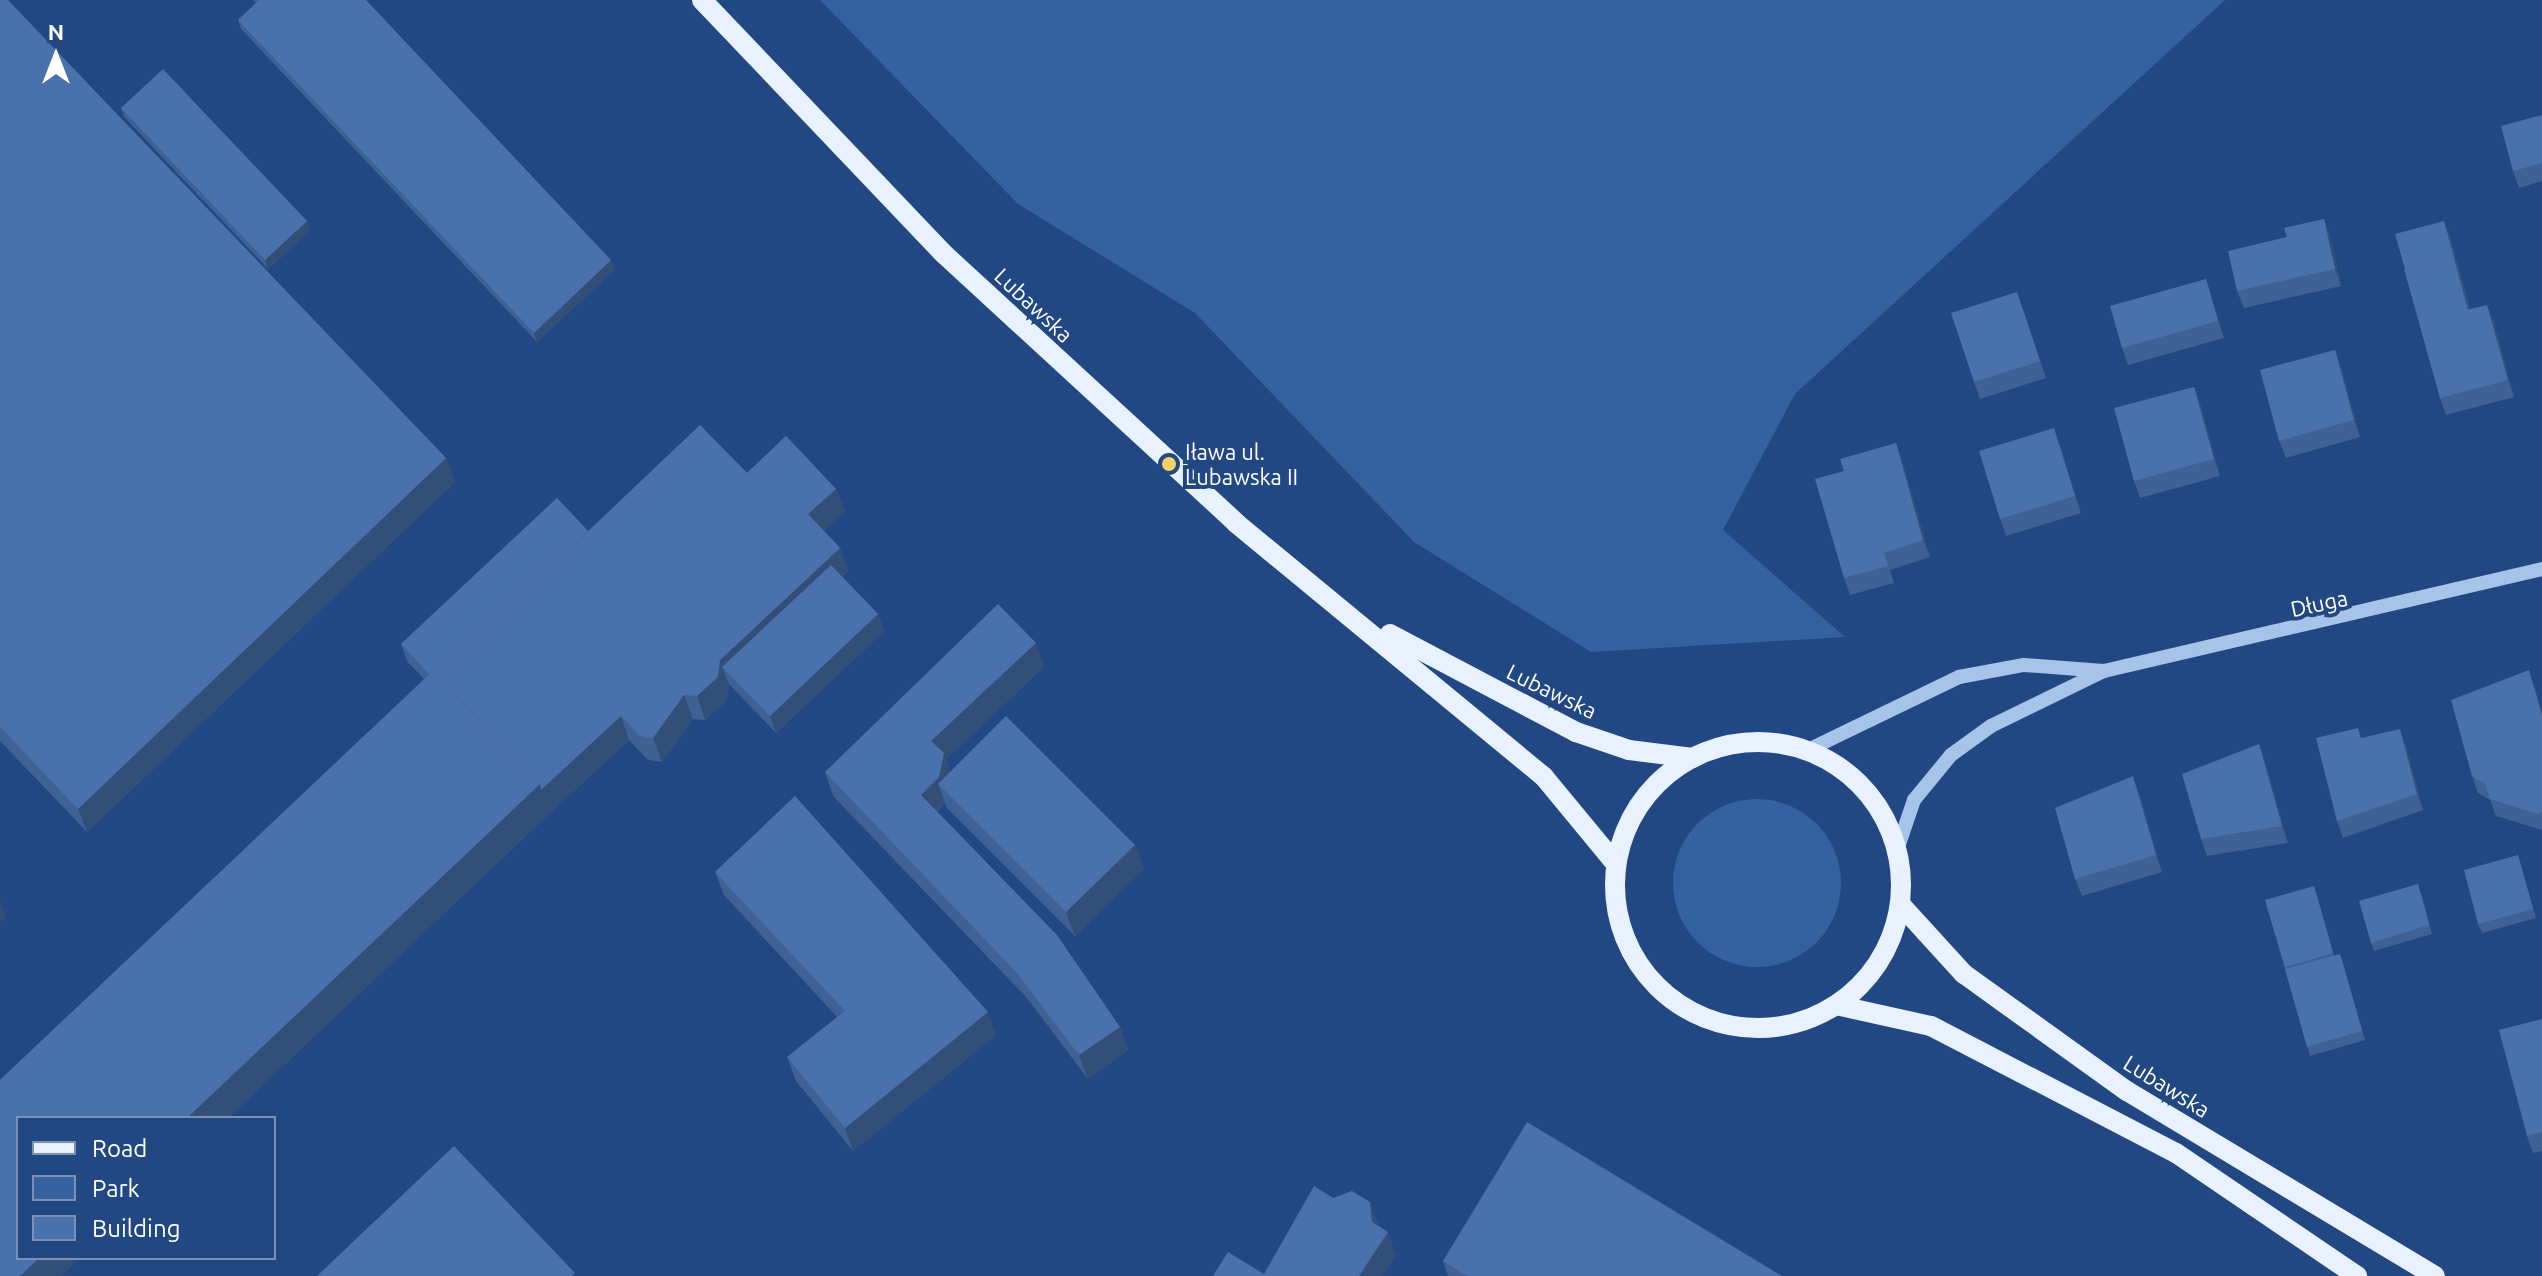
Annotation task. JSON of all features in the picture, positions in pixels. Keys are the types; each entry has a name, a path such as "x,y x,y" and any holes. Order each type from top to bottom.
{"main road":[{"name":"Lubawska","path":"702,0 945,255 1236,523 1358,617 1544,777 1616,864"},
{"name":"Lubawska","path":"1358,617 1576,732 1629,750 1692,758"},
{"path":"1770,742 1808,750 1865,790 1897,850 1900,904 1879,961 1836,1005 1799,1022 1760,1028 1719,1023 1682,1007 1651,981 1629,948 1614,892 1616,864 1641,802 1692,758 1770,742"},
{"name":"Lubawska","path":"1900,904 1964,974 2127,1091 2435,1276"},
{"path":"1836,1005 1945,1033 2176,1153 2357,1276"}],"street":[{"name":"Długa","path":"1897,850 1914,800 1951,755 1991,726 2104,671 2542,569"},
{"name":"Długa","path":"1808,750 1959,677 2024,665 2104,671"}],"green space":[{"path":"820,0 2225,0 1795,394 1723,530 1845,637 1591,652 1414,542 1195,313 1018,204"},
{"path":"1757,799 1789,805 1817,823 1835,851 1841,883 1835,915 1817,943 1789,961 1757,967 1725,961 1697,943 1679,915 1673,883 1679,851 1697,823 1725,805"}],"building":[{"path":"0,0 8,0 446,458 78,809 0,727"},
{"path":"259,0 366,0 611,260 534,333 238,20"},
{"path":"163,69 307,221 265,260 121,108"},
{"path":"2542,115 2542,163 2513,171 2501,126"},
{"path":"2324,219 2335,269 2237,291 2228,251 2287,237 2284,228"},
{"path":"2444,221 2456,264 2453,255 2405,269 2395,234"},
{"path":"2453,255 2468,310 2487,305 2508,380 2440,398 2404,269"},
{"path":"2206,279 2218,321 2122,348 2110,306"},
{"path":"2017,292 2040,361 1974,382 1951,313"},
{"path":"2335,350 2354,420 2279,441 2260,370"},
{"path":"2194,387 2214,459 2134,481 2114,408"},
{"path":"700,425 747,473 786,436 836,489 808,514 840,548 720,660 718,677 697,696 684,695 653,738 640,736 621,716 541,790 540,784 437,675"},
{"path":"2054,428 2075,496 2000,519 1979,451"},
{"path":"1896,443 1923,540 1884,553 1888,566 1844,578 1815,479 1844,471 1840,459"},
{"path":"557,498 588,531 437,675 433,671 429,674 401,644"},
{"path":"831,565 878,614 770,716 722,667"},
{"path":"998,604 1036,643 931,741 944,753 939,777 921,795 1057,935 1120,1027 1079,1055 1017,973 825,772"},
{"path":"2529,670 2542,716 2542,812 2537,814 2490,799 2485,784 2472,776 2451,700"},
{"path":"433,671 540,784 189,1116 16,1116 16,1260 37,1260 20,1276 0,1276 0,1080"},
{"path":"1006,716 1135,845 1066,912 938,784"},
{"path":"2358,728 2361,738 2400,729 2417,794 2337,821 2316,738"},
{"path":"2259,744 2282,826 2201,839 2182,774"},
{"path":"2133,776 2156,855 2075,879 2055,808"},
{"path":"795,796 988,1012 845,1128 787,1057 845,1011 715,872"},
{"path":"2518,855 2533,909 2478,924 2464,870"},
{"path":"2418,884 2429,925 2371,943 2359,901"},
{"path":"2314,886 2333,953 2285,967 2265,900"},
{"path":"2340,954 2362,1031 2307,1047 2285,969"},
{"path":"2542,1019 2542,1132 2527,1136 2499,1030"},
{"path":"1527,1122 1782,1276 1467,1276 1443,1261"},
{"path":"454,1146 575,1273 572,1276 317,1276"},
{"path":"1314,1186 1333,1198 1352,1191 1370,1202 1372,1222 1388,1232 1359,1276 1213,1276 1228,1252 1264,1274"}],"place":[{"name":"Iława ul. Lubawska II","path":"1169,464"}]}
